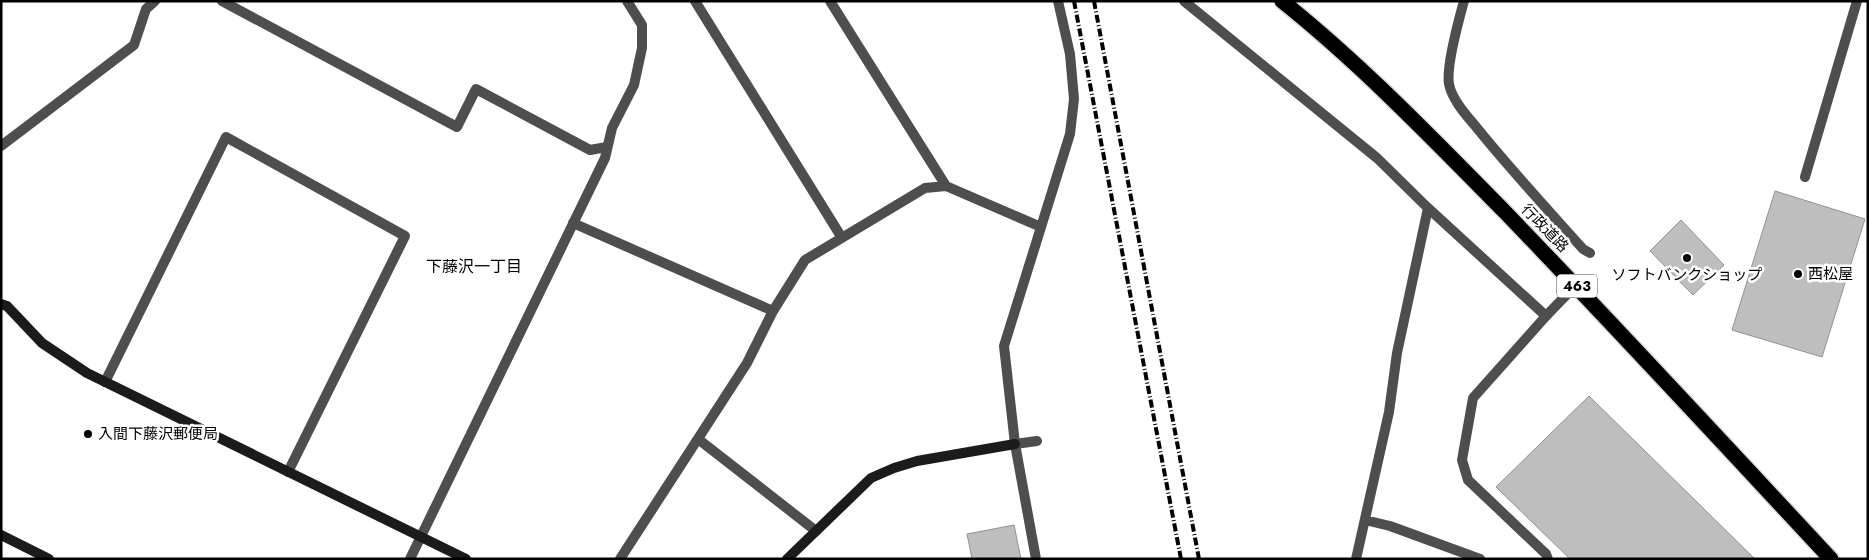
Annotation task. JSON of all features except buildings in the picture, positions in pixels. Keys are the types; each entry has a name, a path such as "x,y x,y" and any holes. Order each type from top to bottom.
{"highway":[{"name":"行政道路","path":"1282,1 1311,25 1427,132 1576,285 1832,559"}],"street":[{"path":"1,146 134,45 146,9 155,1"},
{"path":"222,1 456,127 476,89 590,150 607,147"},
{"path":"410,559 605,158 612,128 634,85 642,48 642,25 627,1"},
{"path":"695,1 842,238"},
{"path":"830,1 946,186"},
{"path":"1036,559 1015,444 1004,346 1070,134 1074,99 1070,54 1058,1"},
{"path":"1184,1 1376,158 1546,316"},
{"path":"1464,1 1451,60 1449,83 1453,94 1466,114 1492,146 1583,249 1590,253"},
{"path":"1805,177 1857,1"},
{"path":"105,382 226,137 405,236 288,472"},
{"path":"620,559 747,363 773,311 805,260 925,188 946,186 1041,227"},
{"path":"1356,559 1389,412 1397,353 1428,208"},
{"path":"573,223 773,311"},
{"path":"1548,559 1546,554 1468,480 1462,460 1474,398 1576,285"},
{"path":"3,303 42,343 87,373 466,559"},
{"path":"698,439 816,531"},
{"path":"787,559 871,478 917,461 1037,440"},
{"path":"1365,520 1390,526 1480,559"},
{"path":"1,535 49,559"}],"railway":[{"path":"1074,1 1181,559"},
{"path":"1094,1 1199,559"}],"place":[{"name":"ソフトバンクショップ","path":"1687,258"},
{"name":"西松屋","path":"1798,274"},
{"name":"入間下藤沢郵便局","path":"88,434"}],"district":[{"name":"下藤沢一丁目","path":"474,266"}]}
